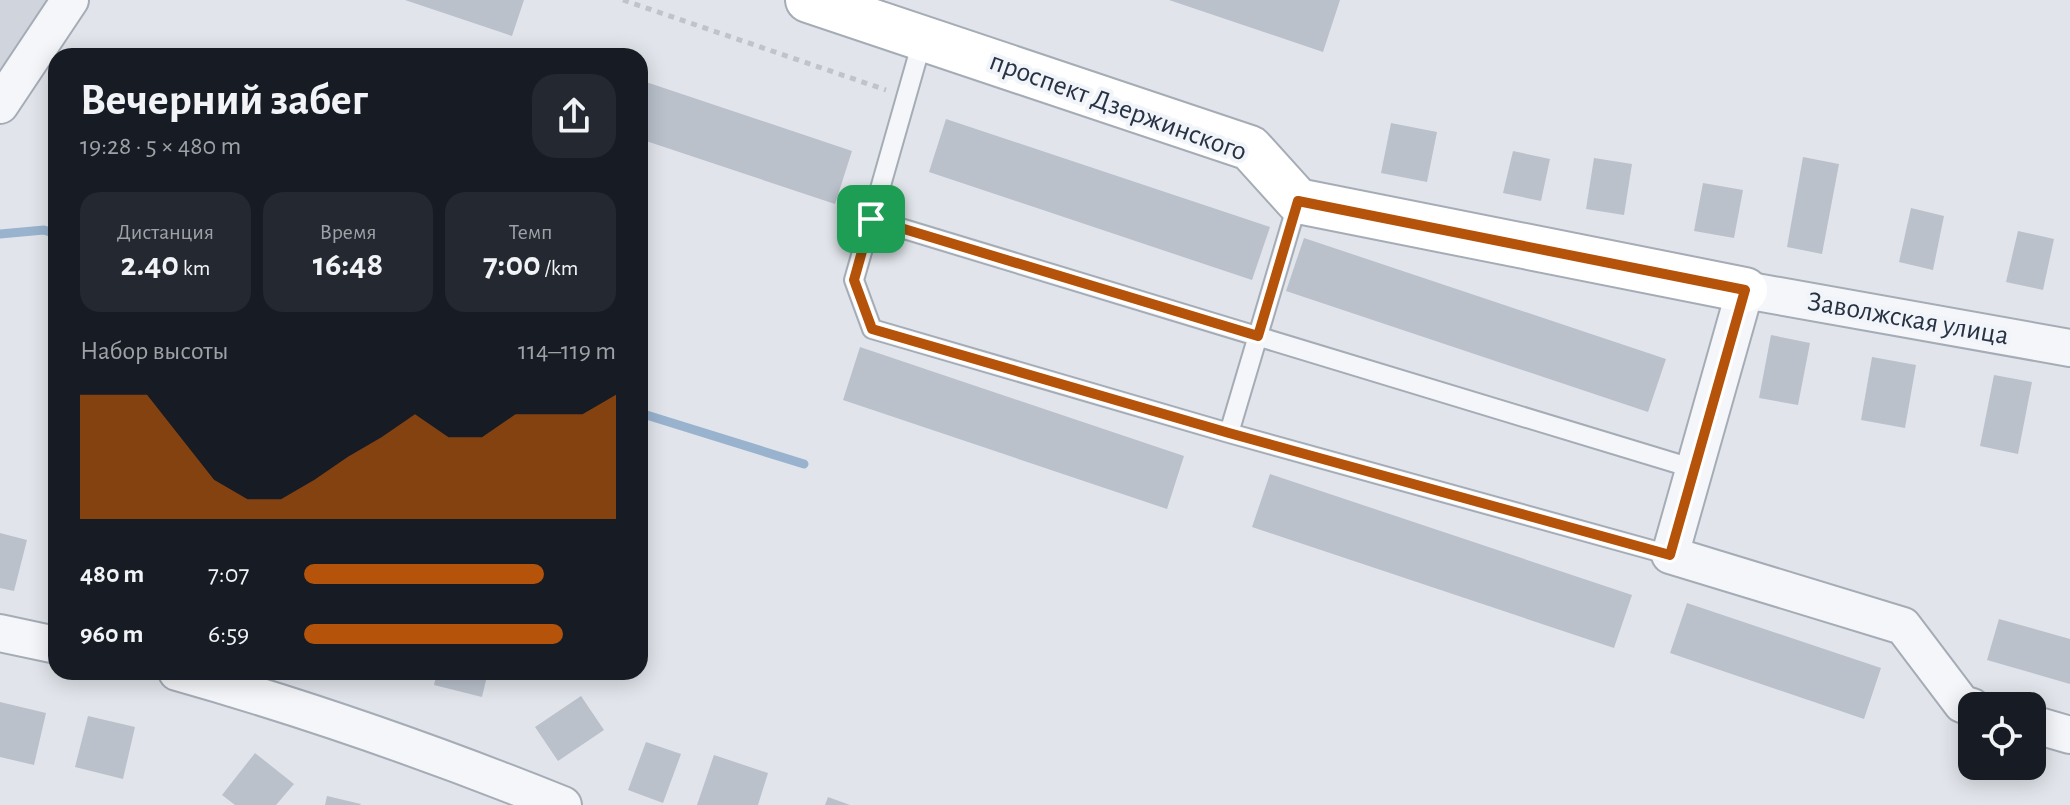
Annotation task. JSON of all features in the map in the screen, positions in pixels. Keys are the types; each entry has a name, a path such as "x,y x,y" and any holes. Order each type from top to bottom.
{"street":[{"path":"0,105 70,0"},
{"name":"проспект Дзержинского","path":"808,0 1250,148 1298,201"},
{"path":"1298,201 1745,290 1670,555 1903,626 1958,699"},
{"name":"Заволжская улица","path":"1745,290 2070,348"},
{"path":"0,633 48,643"},
{"path":"205,680 281,702 469,767 563,805"},
{"path":"2046,728 2070,735"}],"lane":[{"path":"923,38 854,280 872,329 1229,433 1670,555"},
{"path":"1229,433 1298,201"},
{"path":"871,219 1695,469"}],"path":[{"path":"623,0 906,97"}],"shaded area":[{"path":"0,0 49,0 0,71"}],"building":[{"path":"405,0 524,0 512,36"},
{"path":"1169,0 1340,0 1323,52"},
{"path":"648,83 852,151 835,204 648,142"},
{"path":"946,119 1270,227 1252,280 929,172"},
{"path":"1391,123 1437,132 1427,182 1381,173"},
{"path":"1513,151 1550,159 1541,201 1503,193"},
{"path":"1803,157 1839,164 1822,254 1787,247"},
{"path":"1594,158 1632,164 1624,215 1586,209"},
{"path":"1703,183 1743,190 1734,238 1694,231"},
{"path":"1911,208 1944,216 1933,270 1899,262"},
{"path":"2018,231 2054,239 2043,290 2006,282"},
{"path":"1304,238 1666,359 1648,412 1286,291"},
{"path":"1771,335 1810,343 1798,405 1759,398"},
{"path":"860,347 1184,456 1167,509 843,400"},
{"path":"1872,357 1916,365 1905,428 1861,420"},
{"path":"1994,375 2032,382 2018,454 1980,446"},
{"path":"1270,474 1632,595 1614,648 1252,527"},
{"path":"0,533 27,540 14,591 0,588"},
{"path":"1687,603 1881,668 1864,719 1670,653"},
{"path":"1999,619 2070,639 2070,684 1987,660"},
{"path":"435,680 486,680 482,697 434,685"},
{"path":"581,696 604,730 558,761 535,727"},
{"path":"0,702 46,713 34,765 0,757"},
{"path":"88,716 135,727 123,779 75,767"},
{"path":"646,742 681,754 663,803 628,790"},
{"path":"255,753 294,784 276,805 235,805 222,795"},
{"path":"714,755 768,773 758,805 697,805"},
{"path":"327,796 361,804 325,805"},
{"path":"828,797 850,805 825,805"}],"waterway":[{"path":"0,234 48,231"},
{"path":"648,415 804,464"}],"route":[{"path":"1298,201 1745,290 1670,555 1229,433 872,329 854,280 871,219 1258,336 1298,201"}]}
